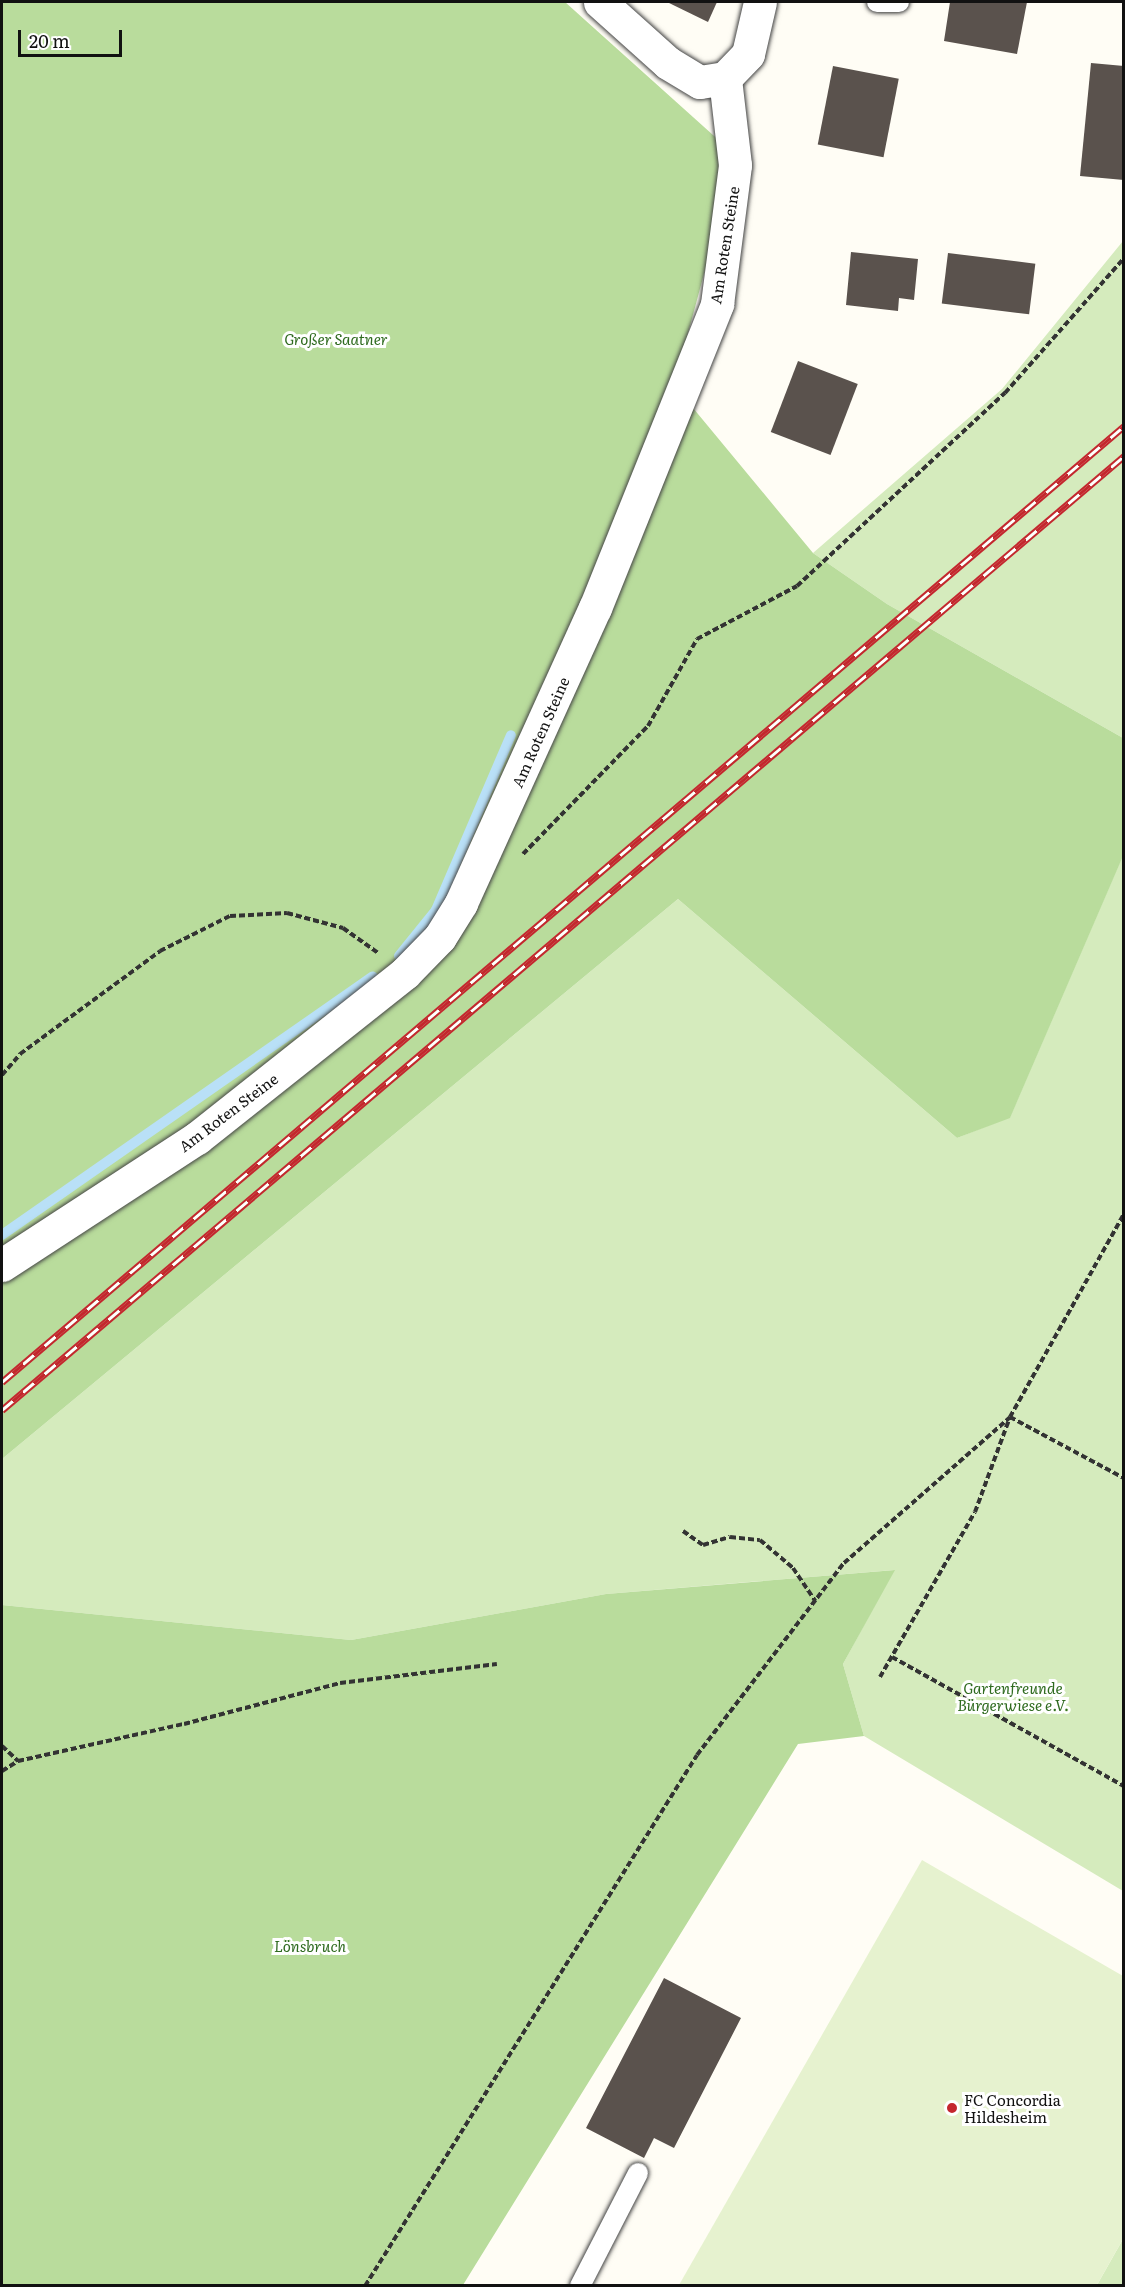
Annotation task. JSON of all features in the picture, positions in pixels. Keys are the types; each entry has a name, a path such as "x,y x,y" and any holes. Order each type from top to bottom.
{"street":[{"path":"600,2 668,63 700,82 725,78 748,54 760,2"},
{"name":"Am Roten Steine","path":"2,1265 197,1138 405,973 440,937 461,903 535,746 596,608 717,304 735,165 725,78"}],"lane":[{"path":"877,2 898,2"},
{"path":"580,2286 638,2173"}],"path":[{"path":"519,858 648,726 697,639 797,586 1005,393 1124,258"},
{"path":"2,1075 20,1054 160,951 230,916 287,913 343,928 405,973"},
{"path":"880,1677 975,1512 1010,1417 1124,1214"},
{"path":"1010,1417 1124,1478"},
{"path":"365,2286 697,1755 844,1563 1010,1417"},
{"path":"683,1531 703,1545 730,1537 760,1540 793,1568 815,1601"},
{"path":"892,1657 1124,1786"},
{"path":"2,1771 18,1761 184,1724 340,1683 497,1664"},
{"path":"2,1746 18,1761"}],"green space":[{"name":"Großer Saatner","path":"2,2 565,2 723,144 711,248 674,385 813,553 887,604 1123,738 1123,856 1010,1118 957,1138 678,899 2,1459"},
{"path":"1123,241 1123,738 887,604 813,553 1002,389"},
{"name":"Gartenfreunde Bürgerwiese e.V.","path":"1123,855 1123,1891 864,1736 843,1664 894,1570 606,1594 351,1640 2,1605 2,1459 678,899 957,1138 1010,1117"},
{"name":"Lönsbruch","path":"895,1570 843,1664 864,1736 798,1744 463,2285 2,2285 2,1605 351,1640 606,1594"},
{"name":"FC Concordia Hildesheim","path":"922,1860 1123,1976 1123,2239 1097,2285 679,2285"},
{"path":"1123,2239 1123,2285 1097,2285"}],"building":[{"path":"667,2 717,2 708,22"},
{"path":"950,2 1027,2 1017,54 944,41"},
{"path":"1091,63 1124,66 1124,180 1080,176"},
{"path":"833,66 899,79 884,157 818,145"},
{"path":"851,252 918,259 914,300 899,298 898,311 846,305"},
{"path":"948,253 1035,264 1029,314 942,304"},
{"path":"798,361 858,384 831,455 771,432"},
{"path":"664,1978 741,2018 674,2148 654,2138 644,2158 586,2128"}],"waterway":[{"path":"399,956 436,910 511,735"},
{"path":"2,1235 373,976"}],"railway":[{"path":"2,1382 1124,426"},
{"path":"2,1410 1124,456"}],"place":[{"name":"FC Concordia Hildesheim","path":"952,2108"}]}
